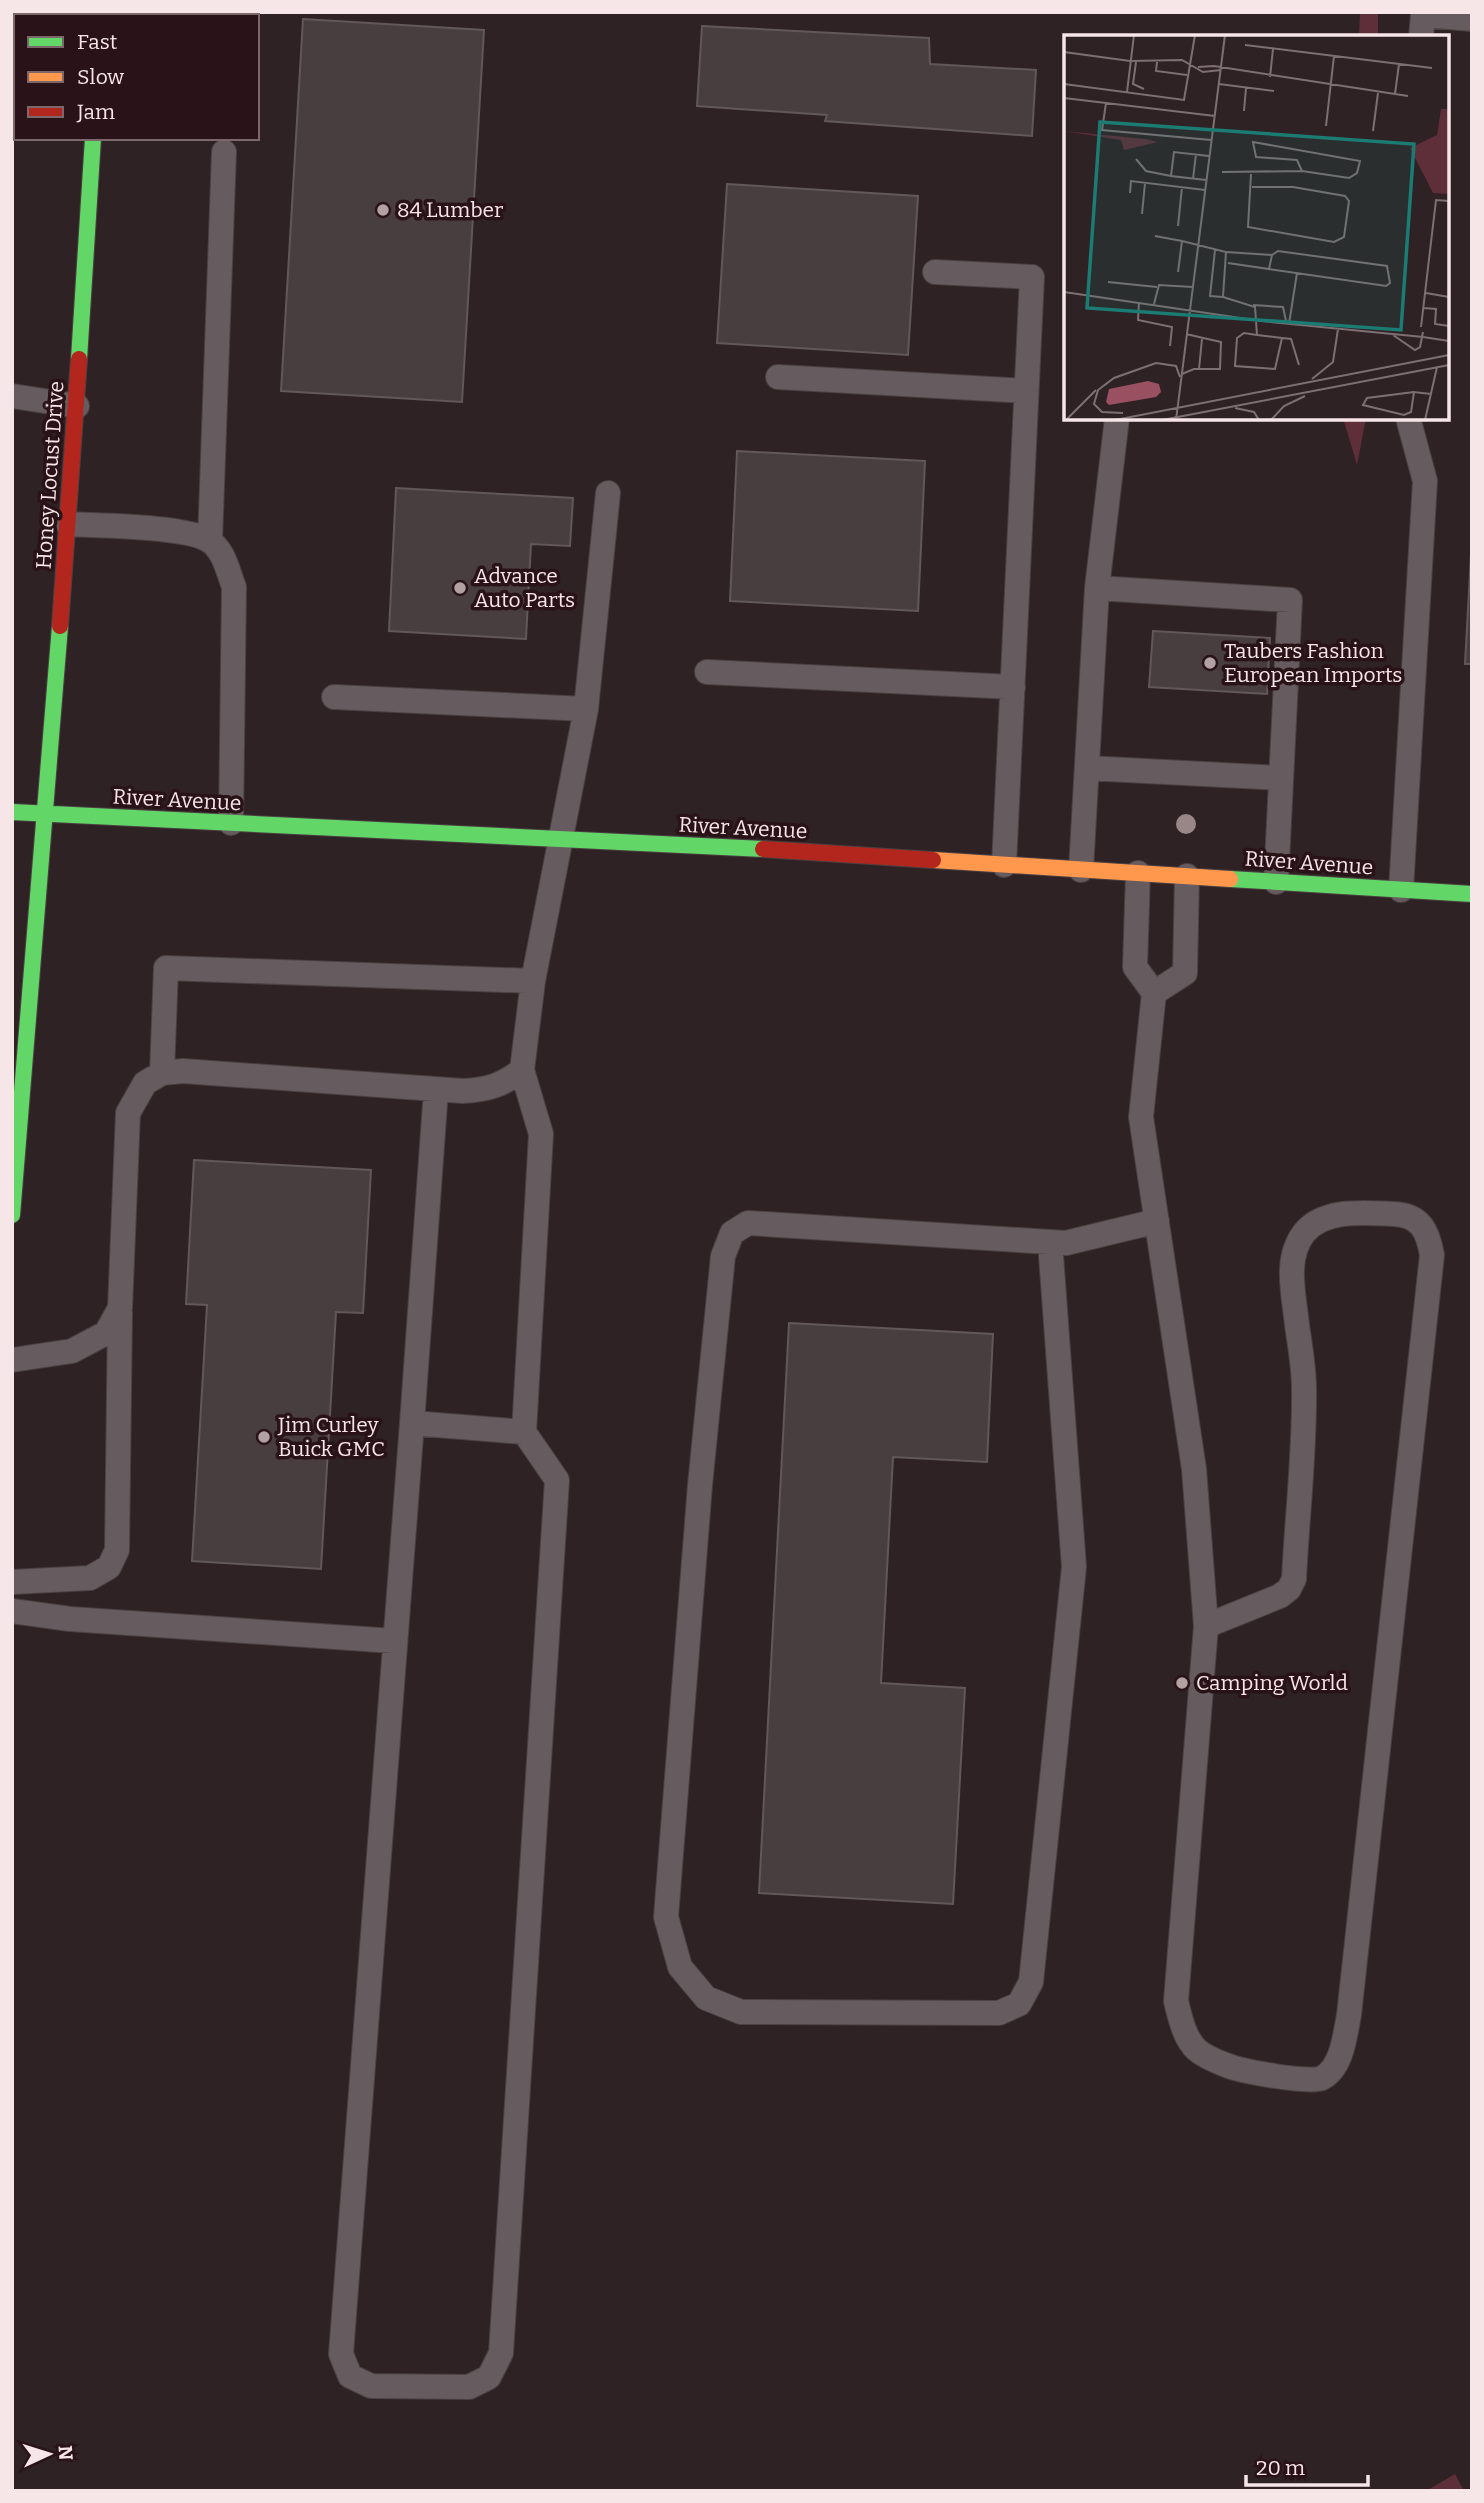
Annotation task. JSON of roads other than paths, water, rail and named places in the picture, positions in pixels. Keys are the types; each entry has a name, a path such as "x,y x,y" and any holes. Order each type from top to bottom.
{"main road":[{"name":"Honey Locust Drive","path":"12,1215 77,406 93,140"},
{"name":"River Avenue","path":"12,812 560,839 1472,894"}],"lane":[{"path":"1421,35 1423,15 1472,19"},
{"path":"210,541 224,152"},
{"path":"935,272 1032,277 1004,865"},
{"path":"778,377 1026,391"},
{"path":"12,396 77,406"},
{"path":"1081,870 1097,588 1117,420"},
{"path":"1401,890 1425,481 1409,420"},
{"path":"436,1090 341,2354 350,2376 372,2386 469,2388 489,2377 501,2353 557,1479 524,1432 541,1134 522,1070 533,981 586,709 608,494"},
{"path":"68,524 185,532 210,541 222,555 234,587 231,823"},
{"path":"1097,588 1290,600 1276,882"},
{"path":"707,672 1013,687"},
{"path":"334,697 586,709"},
{"path":"1087,768 1281,778"},
{"path":"1138,873 1135,967 1154,993 1141,1117 1194,1469 1206,1626 1176,2001 1181,2024 1197,2049 1227,2066 1304,2081 1322,2078 1334,2067 1349,2015 1431,1269 1432,1255 1428,1235 1414,1218 1397,1214 1331,1215 1314,1223 1303,1234 1294,1250 1292,1277 1304,1386 1293,1579 1289,1589 1280,1595 1206,1626"},
{"path":"1154,993 1185,973 1187,876"},
{"path":"162,1073 166,968 533,981"},
{"path":"12,1582 90,1578 109,1567 117,1550 120,1308 128,1113 145,1083 162,1073 183,1071 436,1090 485,1090 505,1083 522,1070"},
{"path":"1050,1242 1074,1567 1031,1982 1019,2004 999,2013 741,2012 706,1998 680,1967 666,1917 700,1485 723,1256 732,1233 748,1223 1066,1243 1157,1221"},
{"path":"12,1360 72,1352 106,1333 120,1308"},
{"path":"412,1423 524,1432"},
{"path":"12,1611 70,1619 394,1641"}],"place":[{"name":"84 Lumber","path":"383,210"},
{"name":"Advance Auto Parts","path":"460,588"},
{"name":"Taubers Fashion European Imports","path":"1210,663"},
{"name":"Jim Curley Buick GMC","path":"264,1437"},
{"name":"Camping World","path":"1182,1683"}]}
